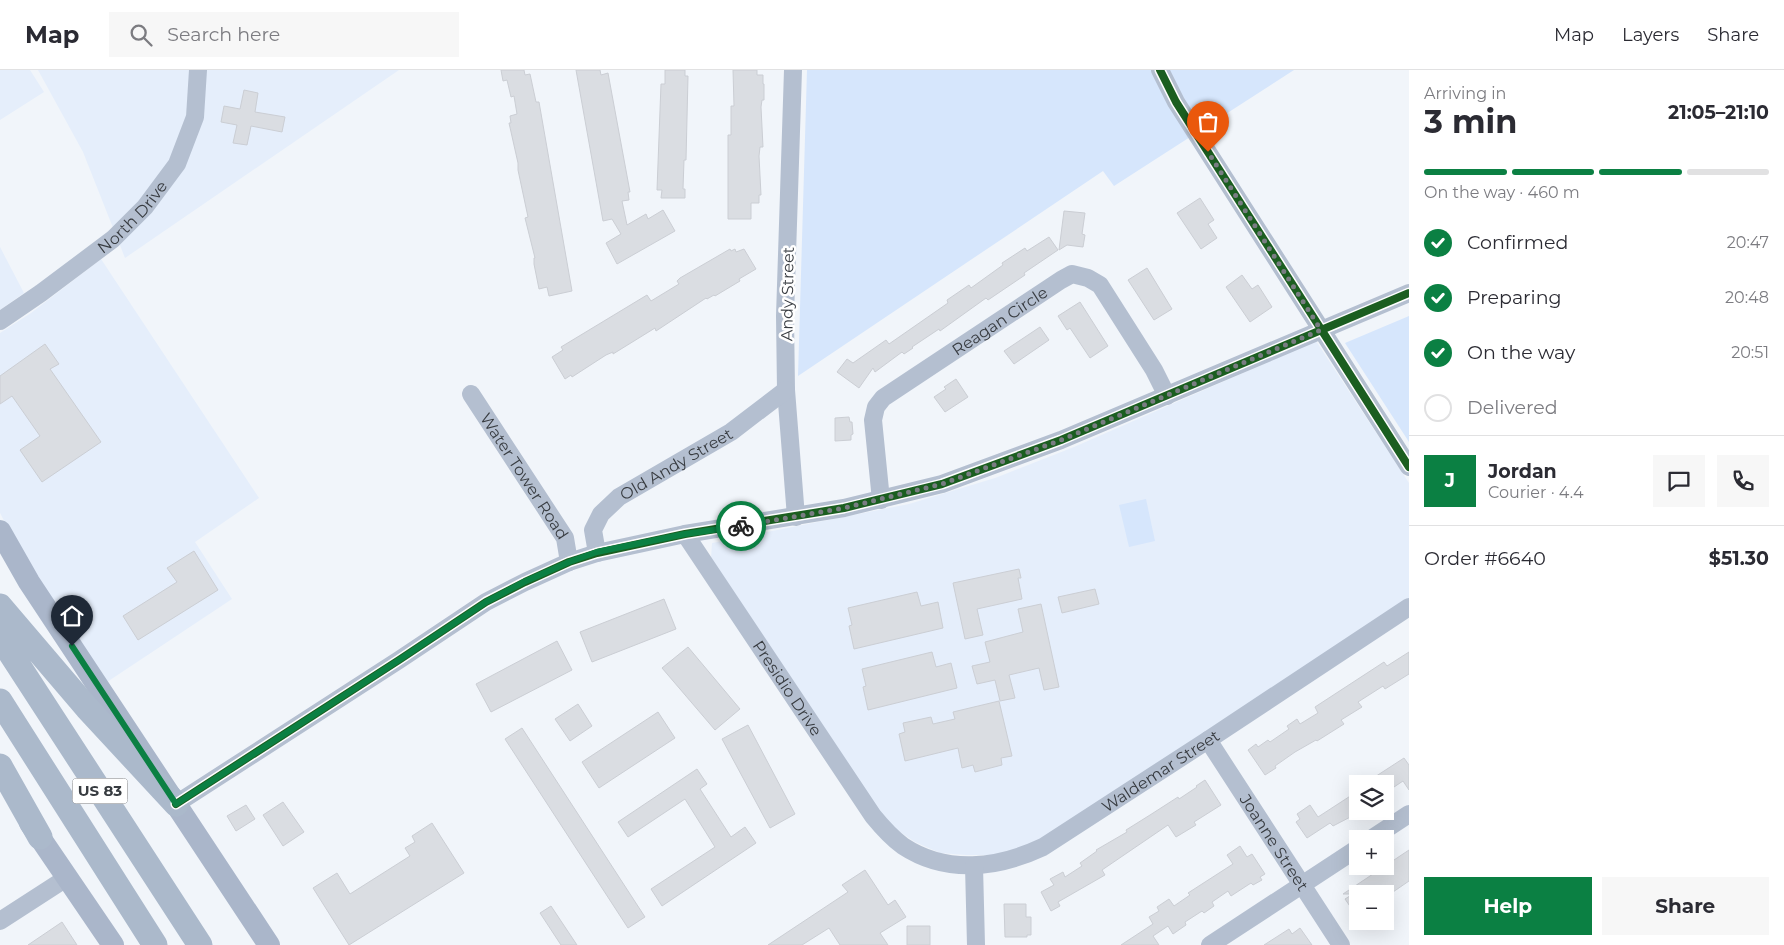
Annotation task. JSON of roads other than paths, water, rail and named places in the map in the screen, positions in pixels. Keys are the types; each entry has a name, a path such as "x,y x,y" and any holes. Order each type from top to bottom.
{"highway":[{"path":"0,606 88,708 176,804"},
{"name":"US 83","path":"0,637 200,945"},
{"name":"US 83","path":"0,701 155,945"},
{"path":"0,766 40,837"}],"main road":[{"path":"0,531 29,582 269,945"},
{"path":"0,779 113,945"}],"street":[{"name":"North Drive","path":"0,320 41,293 113,239 145,207 178,164 195,117 198,70"},
{"name":"Andy Street","path":"793,70 785,316 786,390 796,517"},
{"path":"1160,70 1176,102 1409,467"},
{"name":"Reagan Circle","path":"880,500 879,469 873,420 876,407 883,398 1072,274 1088,278 1100,285 1154,370 1167,396"},
{"path":"176,804 391,666 486,602 524,582 569,562 597,552 685,534 796,517 880,500 942,484 1061,440 1409,293"},
{"name":"Old Andy Street","path":"597,552 593,530 601,514 619,497 731,432 786,390"},
{"name":"Water Tower Road","path":"470,394 565,538 569,562"},
{"name":"Presidio Drive","path":"685,534 873,816 894,838"},
{"name":"Waldemar Street","path":"894,838 917,853 939,861 974,866 1003,862 1024,856 1042,847 1208,740 1409,607"},
{"name":"Joanne Street","path":"1208,740 1341,945"},
{"path":"1385,830 1409,814"},
{"path":"1210,945 1349,854"},
{"path":"974,866 976,945"},
{"path":"0,921 68,877"}]}
